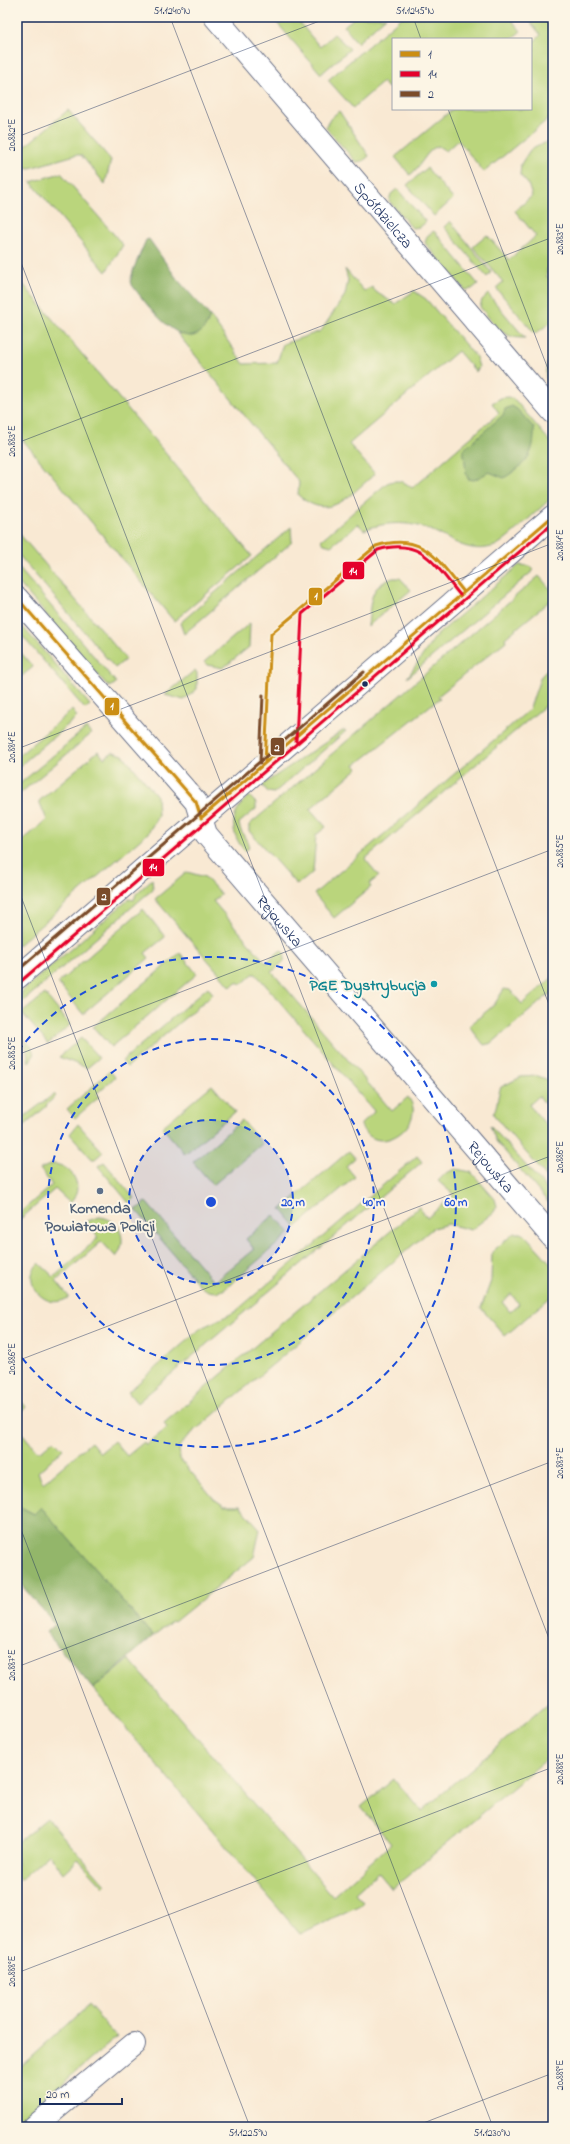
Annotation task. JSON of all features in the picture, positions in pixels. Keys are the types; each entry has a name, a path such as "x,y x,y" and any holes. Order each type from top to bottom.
{"street":[{"name":"Spółdzielcza","path":"215,17 553,412"},
{"path":"17,978 553,516"},
{"name":"Rejowska","path":"17,598 196,802 206,834 553,1238"},
{"path":"34,2127 134,2044"}],"green space":[{"path":"272,17 295,17 320,47 334,34 350,49 321,74"},
{"path":"355,17 386,17 357,43 344,26"},
{"path":"402,17 509,17 521,31 512,38 392,38 392,85 388,88 383,82 353,108 328,80"},
{"path":"526,17 553,17 553,115 484,172 458,140 446,151 438,146 434,148 410,175 395,157 452,110 532,110 532,43 541,35"},
{"path":"68,110 111,160 105,184 81,155 75,155 30,168 17,166 17,146 21,150"},
{"path":"339,111 369,156 363,161 356,162 326,128 330,119"},
{"path":"553,139 553,178 545,185 548,189 553,182 553,263 547,269 547,277 553,279 553,321 535,334 496,288 503,282 473,247 487,235 509,260 536,236 515,211 532,196 528,184 520,175 521,164 530,150"},
{"path":"427,168 453,199 434,216 407,185"},
{"path":"61,173 123,245 106,272 31,182"},
{"path":"397,189 426,222 420,227 412,228 389,201 391,194"},
{"path":"450,221 491,272 487,277 444,227"},
{"path":"434,231 478,284 472,289 465,290 425,243 427,236"},
{"path":"149,239 177,279 210,316 202,331 192,336 181,334 169,326 157,316 130,282 134,268 146,240"},
{"path":"345,269 365,292 372,287 376,292 395,304 414,291 426,299 476,357 479,367 476,372 458,351 349,444 375,474 339,503 330,506 320,506 309,503 298,495 299,482 177,333 193,336 207,324 210,316 244,364 277,363 283,344 321,331 345,295 348,280"},
{"path":"17,277 252,556 174,621 17,433"},
{"path":"488,294 525,338 510,336 494,324 480,307 482,300"},
{"path":"547,363 553,370 553,392 548,385 546,378"},
{"path":"508,397 515,400 553,445 553,497 507,538 495,546 478,549 456,543 426,528 408,524 382,525 364,530 358,524 331,546 324,544 321,540 387,483 401,481 412,488 499,413 492,403 501,398"},
{"path":"512,406 518,410 534,428 533,445 528,458 518,468 504,478 489,472 474,480 468,479 463,450 503,415 505,409"},
{"path":"291,527 292,542 184,634 180,623"},
{"path":"17,531 126,659 115,668 17,553"},
{"path":"519,565 530,566 534,570 407,678 436,636"},
{"path":"17,566 116,683 110,687 106,684 17,581"},
{"path":"539,576 553,592 552,599 505,638 506,641 438,696 440,698 355,765 358,768 310,809 326,827 316,835 313,872 304,880 296,884 249,831 249,825"},
{"path":"393,578 400,578 411,590 368,626 372,596 379,586 385,581"},
{"path":"17,620 90,705 85,709 17,630"},
{"path":"250,623 249,647 223,668 207,665 204,662"},
{"path":"17,648 33,667 17,680"},
{"path":"553,665 553,699 365,859 379,876 369,884 371,887 334,918 314,894 529,710 541,676"},
{"path":"195,670 197,673 197,689 184,700 165,695"},
{"path":"72,710 77,717 17,768 17,757"},
{"path":"86,728 91,734 17,796 17,786"},
{"path":"344,730 346,731 274,793 268,792 262,785"},
{"path":"98,751 104,758 113,752 123,755 157,796 158,816 148,833 17,946 17,845 47,820 39,801"},
{"path":"249,796 256,803 256,809 239,823 249,848 245,851 236,836 234,822 238,808"},
{"path":"187,872 205,877 221,894 213,901 266,963 281,950 285,954 284,961 272,972 392,1111 408,1097 412,1104 413,1112 408,1126 402,1132 396,1136 381,1140 367,1134 362,1128 361,1124 374,1111 256,974 253,974 242,984 236,982 231,987 155,899"},
{"path":"152,879 153,889 20,1004 22,991 129,899 134,900 136,894"},
{"path":"143,909 165,937 145,953 149,958 83,1014 58,983"},
{"path":"180,953 197,974 111,1047 93,1027"},
{"path":"553,977 553,991 492,1043 484,1045 469,1026 494,1005 504,989 510,990 522,1004"},
{"path":"208,987 213,994 127,1067 122,1061"},
{"path":"45,994 70,1025 48,1044 22,1013"},
{"path":"17,1030 32,1048 34,1055 29,1062 25,1040 17,1047"},
{"path":"81,1038 99,1058 87,1068 59,1057"},
{"path":"110,1071 115,1077 96,1094 99,1097 75,1118 67,1109"},
{"path":"538,1076 553,1082 553,1090 550,1093 553,1097 545,1104 539,1096 529,1105 553,1133 553,1184 493,1114 501,1087 521,1077"},
{"path":"212,1085 235,1112 185,1154 162,1127"},
{"path":"54,1094 56,1096 46,1105 47,1106 17,1132 17,1122"},
{"path":"242,1120 262,1144 213,1185 193,1162"},
{"path":"78,1124 103,1152 95,1159 92,1159 70,1134"},
{"path":"490,1125 553,1196 553,1208 496,1141"},
{"path":"349,1151 355,1158 346,1166 355,1177 296,1227 281,1209"},
{"path":"417,1156 422,1162 137,1403 128,1392 201,1328 235,1312"},
{"path":"104,1162 134,1198 129,1203 98,1166"},
{"path":"52,1164 59,1165 71,1172 77,1184 75,1197 70,1203 55,1189 17,1222 17,1215 52,1185 40,1169"},
{"path":"456,1169 471,1172 495,1199 497,1206 494,1212 471,1230 448,1224 433,1228 184,1440 179,1447 180,1459 214,1499 224,1506 240,1506 260,1529 254,1557 174,1622 172,1621 153,1636 41,1508 34,1514 17,1505 17,1427 37,1451 41,1451 54,1440 63,1449 38,1472 43,1483 91,1442 100,1453 114,1441 127,1456 144,1442 146,1445 167,1428 164,1423 419,1207 427,1218 454,1195 438,1181 446,1173"},
{"path":"146,1202 214,1282 254,1249 246,1239 274,1215 290,1233 225,1289 216,1292 210,1291 201,1287 136,1210"},
{"path":"99,1217 112,1221 120,1231 122,1244 116,1257 101,1242 56,1281 69,1297 61,1301 52,1301 44,1298 33,1286 33,1270 39,1263 54,1277 97,1239 97,1236 85,1222"},
{"path":"514,1233 521,1233 525,1235 553,1266 553,1295 505,1336 481,1308 491,1281 492,1252","holes":["511,1294 519,1304 510,1312 502,1302"]},
{"path":"17,1396 26,1407 17,1417"},
{"path":"17,1505 34,1514 41,1507 153,1636 93,1689 46,1632 55,1624 17,1580"},
{"path":"129,1659 333,1896 391,1844 361,1807 394,1779 422,1811 553,1699 553,1754 392,1889 378,1872 355,1893 363,1902 360,1905 300,1934 93,1689"},
{"path":"47,1818 106,1885 104,1887 78,1859 63,1873 49,1854 20,1880 17,1876 17,1843"},
{"path":"88,2005 117,2037 17,2122 17,2070"}],"transit line":[{"name":"1","path":"201,818 553,516"},
{"name":"14","path":"20,982 553,523"},
{"name":"1","path":"265,763 271,634 376,546 392,543 406,543 418,546 428,551 446,569 464,592"},
{"name":"14","path":"296,741 302,614 378,550 393,547 406,547 426,556 443,573 460,595"},
{"name":"1","path":"17,598 196,802 201,818"},
{"name":"2","path":"17,971 364,672"},
{"name":"2","path":"260,763 263,695"}],"place":[{"name":"PGE Dystrybucja","path":"434,984"},
{"name":"Komenda Powiatowa Policji","path":"100,1191"}]}
